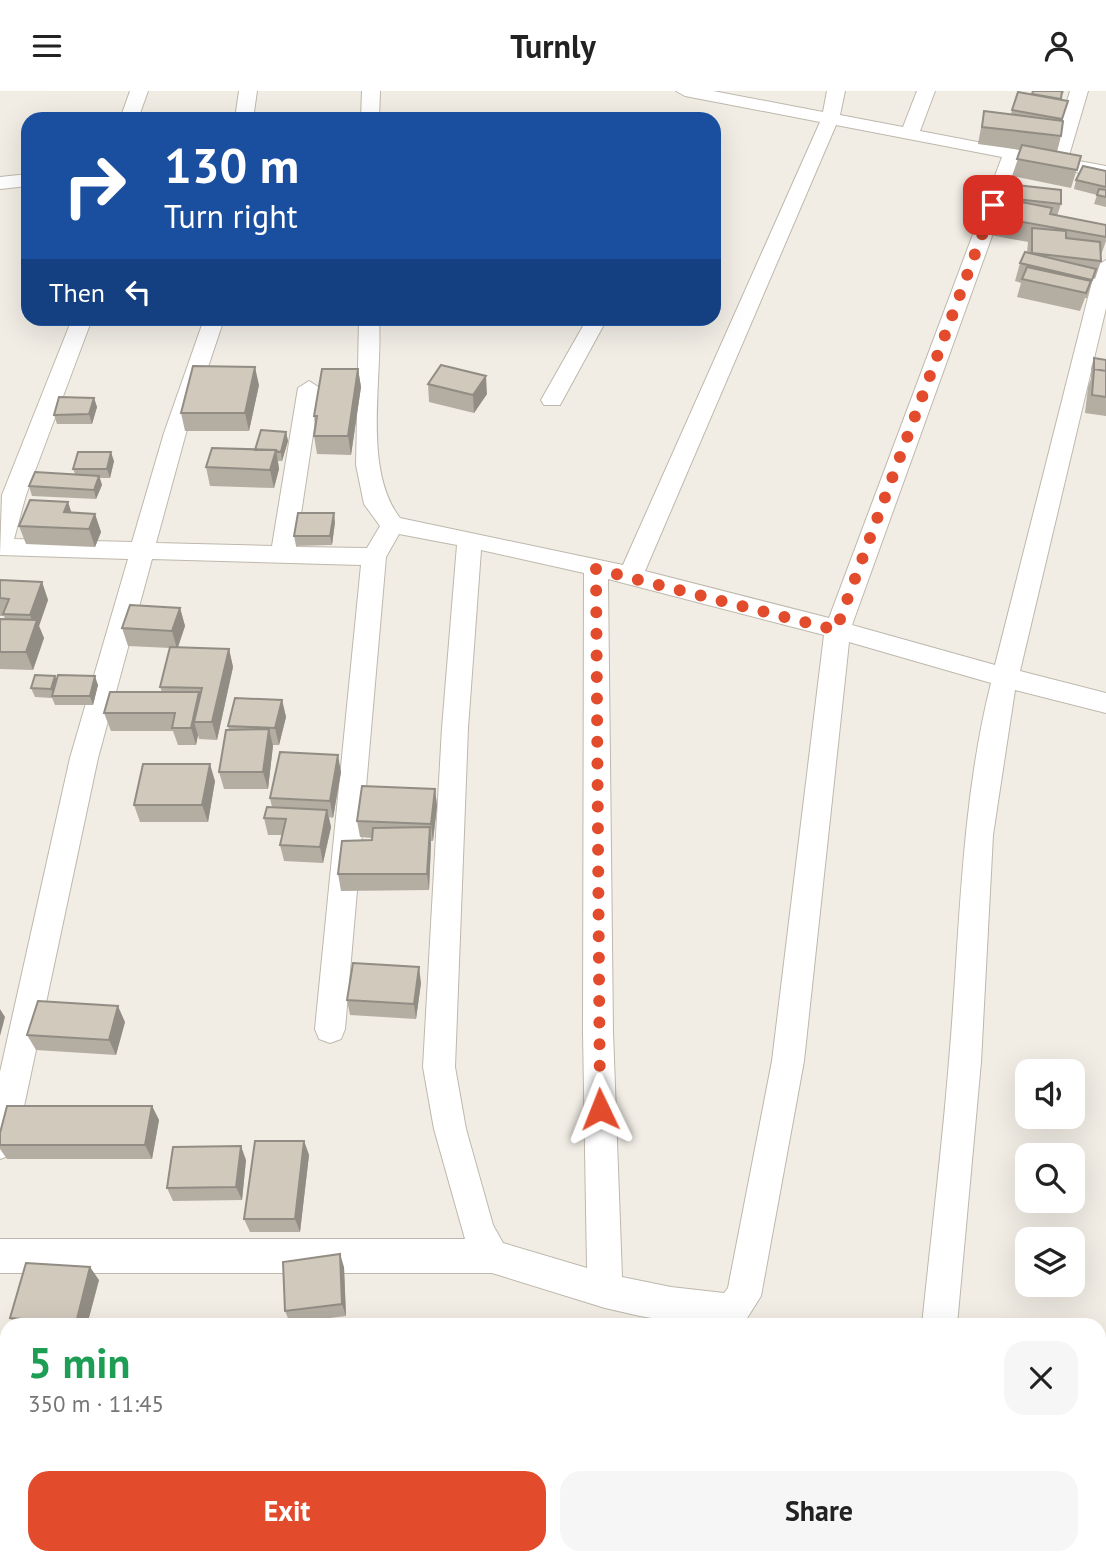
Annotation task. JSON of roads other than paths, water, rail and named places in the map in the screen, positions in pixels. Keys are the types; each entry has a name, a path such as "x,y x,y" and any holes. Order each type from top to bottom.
{"street":[{"path":"131,112 139,91"},
{"path":"245,112 248,91"},
{"path":"370,112 371,91"},
{"path":"630,577 830,119 836,91"},
{"path":"909,135 926,91"},
{"path":"1058,163 1079,91"},
{"path":"695,92 1106,172"},
{"path":"712,112 720,98"},
{"path":"0,1256 492,1255 605,1291 700,1310 732,1311 744,1296 788,1061 822,784 836,630 1012,155"},
{"path":"0,183 21,181"},
{"path":"940,1318 965,1062 979,835 1002,679 1106,266"},
{"path":"79,326 14,495 0,547 142,553 283,553 374,557"},
{"path":"0,1144 84,758 175,433 212,326"},
{"path":"369,326 367,465 376,504 392,525 470,539 630,577 836,630 1002,679 1106,703"},
{"path":"552,400 593,326"},
{"path":"283,553 309,388"},
{"path":"330,1028 374,557 392,525"},
{"path":"470,539 453,754 439,1067 450,1129 478,1230 492,1255"},
{"path":"596,569 598,1032 605,1291"}]}
